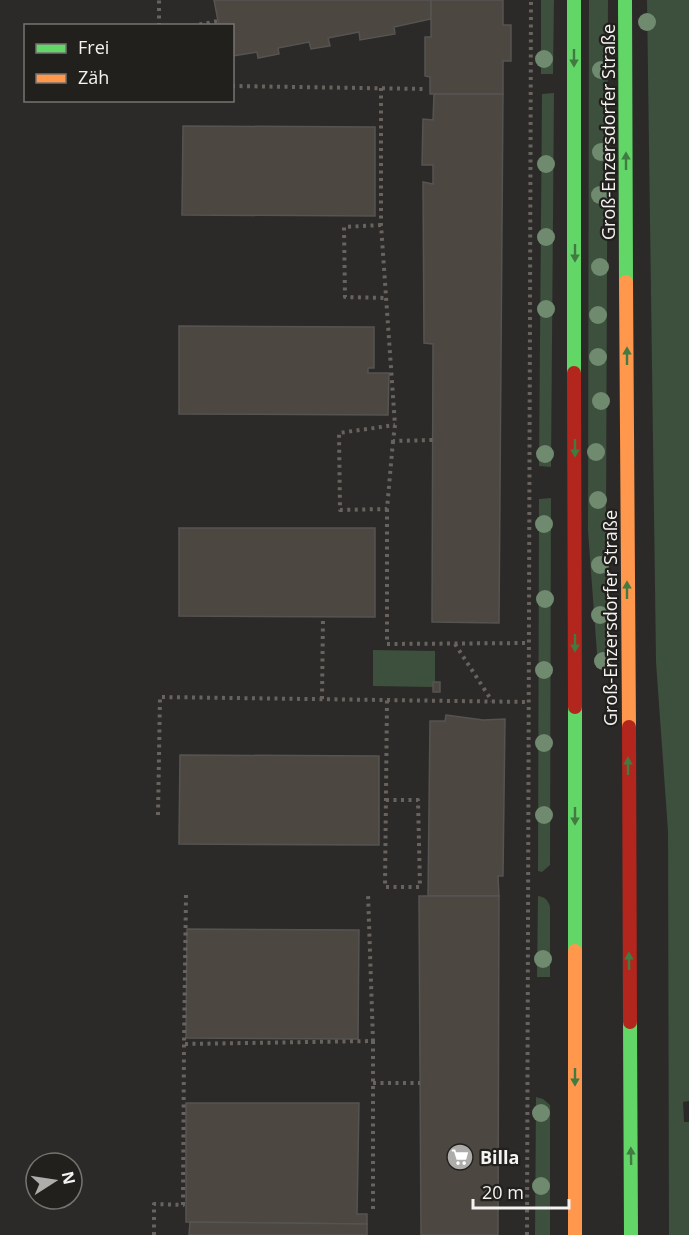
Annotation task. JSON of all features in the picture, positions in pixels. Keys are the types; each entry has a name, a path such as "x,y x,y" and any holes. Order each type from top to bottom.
{"main road":[{"name":"Groß-Enzersdorfer Straße","path":"574,0 575,1235"},
{"name":"Groß-Enzersdorfer Straße","path":"625,0 631,1235"}],"path":[{"path":"159,0 159,24"},
{"path":"527,1235 531,0"},
{"path":"202,24 218,21"},
{"path":"234,86 426,89"},
{"path":"381,88 381,225 395,425 387,509 387,644 529,643"},
{"path":"381,225 344,227 345,297 386,298"},
{"path":"387,509 340,510 339,433 395,425"},
{"path":"393,441 433,440"},
{"path":"322,699 323,617"},
{"path":"455,644 492,701"},
{"path":"158,815 160,697 529,702"},
{"path":"386,800 418,800 420,887 385,887 387,700"},
{"path":"368,893 373,1041 373,1209"},
{"path":"154,1235 154,1204 183,1205 186,895"},
{"path":"184,1044 373,1041"},
{"path":"373,1083 420,1083"}],"green space":[{"path":"541,0 554,0 553,74 541,74"},
{"path":"589,0 608,0 606,529 609,666 598,667 588,531"},
{"path":"647,0 689,0 689,1101 683,1102 684,1122 689,1122 689,1235 669,1235 668,831 656,662"},
{"path":"554,93 551,467 539,466 542,94"},
{"path":"551,498 550,865 542,872 538,871 539,499"},
{"path":"373,650 435,651 433,687 373,686"},
{"path":"538,896 546,899 550,907 550,977 537,977"},
{"path":"536,1097 550,1105 550,1235 535,1235"}],"building":[{"path":"214,0 431,0 431,19 394,27 395,34 360,40 359,32 328,38 330,46 311,49 309,42 278,48 279,54 258,58 257,52 234,56 234,24 219,24"},
{"path":"431,0 503,0 503,25 511,25 511,61 503,61 503,94 430,94 430,77 425,76 425,37 431,37"},
{"path":"434,94 503,94 499,623 432,622 433,344 424,343 423,182 433,184 433,165 422,165 423,119 433,120"},
{"path":"183,126 375,127 375,216 182,215"},
{"path":"179,326 374,327 374,368 368,368 368,373 389,373 388,415 179,414"},
{"path":"179,528 375,528 375,617 179,616"},
{"path":"433,682 440,682 440,692 433,692"},
{"path":"446,715 483,720 505,719 503,876 498,876 499,896 428,896 430,721 445,721"},
{"path":"180,755 379,756 379,845 179,844"},
{"path":"419,896 499,896 498,1235 421,1235"},
{"path":"187,929 359,930 358,1039 186,1038"},
{"path":"186,1103 359,1103 357,1214 367,1214 367,1224 186,1222"},
{"path":"190,1222 367,1224 367,1235 189,1235"}],"traffic: fast":[{"path":"574,0 574,373"},
{"path":"625,0 626,282"},
{"path":"575,707 575,951"},
{"path":"630,1022 631,1235"}],"traffic: slow":[{"path":"626,282 629,727"},
{"path":"575,951 575,1235"}],"traffic: jam":[{"path":"574,373 575,707"},
{"path":"629,727 630,1022"}],"place":[{"name":"Billa","path":"460,1157"}]}
